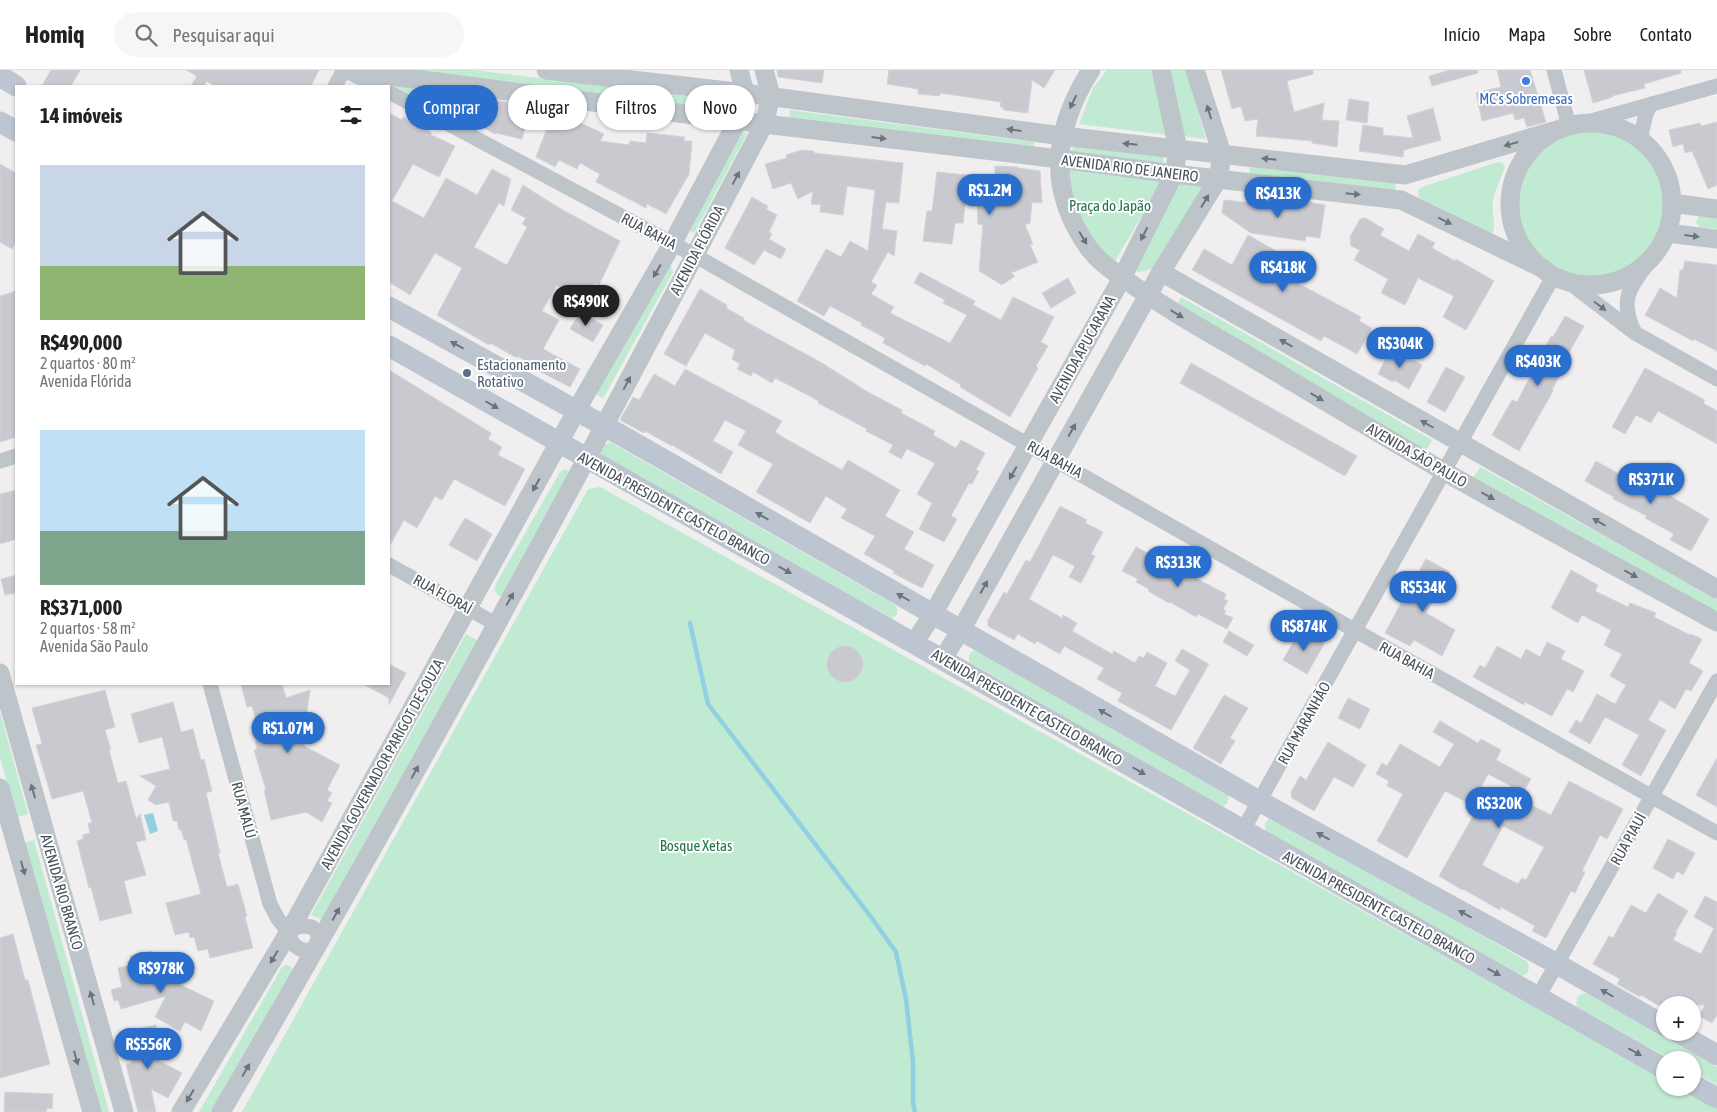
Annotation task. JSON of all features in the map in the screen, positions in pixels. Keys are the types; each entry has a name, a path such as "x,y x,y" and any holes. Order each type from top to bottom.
{"main road":[{"path":"0,76 15,85"},
{"path":"0,122 15,131"},
{"path":"390,308 604,426 1260,801 1558,964 1656,1021"},
{"name":"AVENIDA PRESIDENTE CASTELO BRANCO","path":"390,347 1656,1064"},
{"path":"1693,1041 1717,1055"},
{"path":"1701,1089 1717,1098"}],"street":[{"name":"AVENIDA RIO DE JANEIRO","path":"344,70 685,113"},
{"path":"336,85 344,70 374,85"},
{"name":"AVENIDA RIO DE JANEIRO","path":"546,70 685,86"},
{"name":"AVENIDA FLÓRIDA","path":"739,70 743,85"},
{"name":"AVENIDA FLÓRIDA","path":"604,426 764,124 771,96 764,70"},
{"name":"AVENIDA SÃO PAULO","path":"1091,70 1072,104 1062,136 1060,159 1064,195 1076,226 1097,259 1148,296 1445,472 1717,622"},
{"name":"AVENIDA APUCARANA","path":"914,643 933,614 1122,278 1174,174 1178,149 1161,70"},
{"path":"1195,70 1222,154 1218,179"},
{"path":"1554,70 1570,127"},
{"path":"1717,86 1570,127 1537,144 1522,162 1513,184 1511,196 1512,220 1518,237 1527,253 1635,333 1717,379"},
{"name":"RUA BAHIA","path":"390,93 405,100"},
{"name":"AVENIDA RIO DE JANEIRO","path":"755,94 1062,136 1405,174 1570,127"},
{"path":"1640,139 1646,114 1651,104"},
{"name":"AVENIDA RIO DE JANEIRO","path":"755,123 1401,200 1555,275"},
{"path":"1570,127 1599,123 1627,131 1651,149 1664,168 1671,188 1671,218 1667,233 1628,294 1626,307 1628,318 1635,333"},
{"name":"RUA BAHIA","path":"461,130 694,255 1356,631 1717,833"},
{"name":"AVENIDA FLÓRIDA","path":"576,411 672,244 733,130"},
{"path":"1401,200 1405,174"},
{"name":"AVENIDA APUCARANA","path":"942,660 961,630 1161,272 1218,179"},
{"path":"1672,203 1717,209"},
{"path":"1667,233 1717,239"},
{"path":"1555,275 1590,284 1614,281 1636,271 1654,254"},
{"name":"AVENIDA SÃO PAULO","path":"1161,272 1717,589"},
{"path":"1122,278 1148,277 1161,272"},
{"name":"RUA MARANHÃO","path":"1243,830 1555,275"},
{"name":"AVENIDA GOVERNADOR PARIGOT DE SOUZA","path":"181,1112 289,932 576,411"},
{"path":"221,1112 318,947 604,426"},
{"path":"0,461 15,456"},
{"name":"RUA FLORAÍ","path":"390,566 496,624"},
{"name":"AVENIDA RIO BRANCO","path":"0,673 124,1112"},
{"name":"RUA PIAUÍ","path":"1538,997 1717,681"},
{"name":"RUA MALÚ","path":"210,685 270,904 278,919 289,932 294,946 299,949 312,950 318,947"},
{"name":"AVENIDA RIO BRANCO","path":"0,788 92,1112"},
{"path":"12,832 42,823"}],"green space":[{"path":"388,70 474,70 597,85 597,95 587,94 587,85 511,85"},
{"path":"1107,70 1151,70 1168,135 1079,124 1093,88"},
{"path":"1165,70 1186,70 1206,139 1183,136"},
{"path":"391,84 405,86 405,92"},
{"path":"675,95 685,96 685,106 675,105"},
{"path":"790,110 1034,142 1033,152 789,120"},
{"path":"1591,129 1620,135 1644,151 1660,175 1666,204 1660,233 1644,257 1620,273 1591,279 1562,273 1538,257 1522,233 1516,204 1522,175 1538,151 1562,135"},
{"path":"740,130 747,134 694,233 685,228"},
{"path":"1073,145 1164,155 1163,167 1072,157"},
{"path":"1498,162 1503,163 1505,168 1493,202 1494,227 1492,234 1419,198 1418,190 1422,187"},
{"path":"1250,167 1396,182 1395,193 1248,178"},
{"name":"Praça do Japão","path":"1069,168 1165,178 1113,264 1089,232 1074,206 1070,190"},
{"path":"1175,181 1206,184 1158,267 1140,272 1123,268"},
{"path":"1702,214 1717,216 1717,229 1700,227 1696,223 1698,217"},
{"path":"669,264 673,272 602,398 595,393"},
{"path":"1181,297 1432,440 1426,451 1175,308"},
{"path":"610,442 895,605 897,614 892,619 603,456 600,452 602,447"},
{"path":"1480,467 1717,599 1717,614 1473,478"},
{"path":"565,469 571,472 503,597 498,595 494,590 496,584 560,472"},
{"name":"Bosque Xetas","path":"600,487 1656,1074 1656,1096 1695,1096 1717,1108 1717,1112 242,1112 588,489"},
{"path":"466,634 480,642 325,921 311,915"},
{"path":"975,650 1228,794 1227,803 1222,807 969,662 969,655"},
{"path":"0,712 28,814 17,817 0,757"},
{"path":"1269,818 1277,818 1527,961 1528,972 1519,977 1266,833 1265,824"},
{"path":"34,840 109,1112 99,1112 23,843"},
{"path":"286,965 293,969 216,1112 199,1112 282,967"},
{"path":"1586,993 1656,1033 1656,1041 1671,1041 1689,1051 1656,1051 1577,1007 1576,1002 1581,994"},
{"path":"1701,1058 1717,1067 1717,1085 1701,1076"}],"water":[{"path":"1299,252 1314,260 1307,272 1298,267 1301,262 1295,258"},
{"path":"153,813 158,831 150,834 144,815"}],"building":[{"path":"51,70 80,70 72,85 43,85"},
{"path":"186,70 319,70 312,85 213,85 207,81 205,85 192,85 197,76"},
{"path":"777,70 824,70 822,83 778,77"},
{"path":"889,70 1055,70 1044,88 1032,80 1028,113 1004,110 1003,107 1000,107 1001,102 940,93 940,96 918,94 918,89 887,84"},
{"path":"1221,70 1313,70 1313,74 1287,81 1294,112 1324,103 1322,120 1339,121 1337,147 1312,143 1312,141 1256,136 1258,119 1245,121 1241,106 1232,109"},
{"path":"1450,70 1478,70 1478,73 1432,86 1429,76"},
{"path":"1497,70 1530,70 1546,122 1527,127 1524,118 1515,120 1513,113 1482,121 1476,93 1501,87"},
{"path":"1584,70 1681,70 1681,73 1644,84 1645,88 1593,103"},
{"path":"1349,99 1369,102 1367,123 1346,120"},
{"path":"498,101 508,102 508,130 525,130 522,139 495,134 488,130 498,130"},
{"path":"1433,108 1441,140 1404,150 1403,157 1359,151 1363,125 1383,128 1383,135 1413,138 1407,116"},
{"path":"390,114 402,120 403,117 405,118 405,130 427,130 431,132 431,135 455,146 439,177 413,164 392,201 424,218 446,178 477,195 492,169 511,179 504,206 499,203 474,247 507,265 527,227 522,224 526,218 511,210 523,185 559,208 620,241 599,285 595,283 585,301 557,285 542,311 559,320 543,349 580,369 570,387 537,370 538,367 490,343 489,345 437,315 462,268 435,253 410,295 390,283"},
{"path":"1717,122 1717,185 1708,189 1692,151 1685,153 1683,144 1673,147 1669,130 1700,123 1701,126"},
{"path":"587,126 604,134 600,141 629,145 630,141 646,143 647,133 685,137 684,141 692,141 689,174 666,214 647,204 646,208 596,182 600,174 580,163 577,169 559,160 555,167 536,157 546,130 587,130"},
{"path":"802,150 903,163 899,203 886,202 882,229 897,231 894,256 888,252 871,282 877,285 871,294 894,307 890,313 950,343 967,315 943,303 945,300 914,283 920,272 975,301 973,305 1001,320 1013,297 1054,317 1041,342 1048,346 1036,366 1038,368 1010,417 926,364 925,366 883,343 885,338 861,325 862,323 830,306 824,316 797,301 826,249 841,257 850,241 868,251 875,190 847,186 843,215 820,212 821,205 811,204 813,191 798,199 791,183 773,189 765,164 787,158 786,155"},
{"path":"0,164 15,172 15,243 12,249 0,242"},
{"path":"995,166 1018,167 1040,171 1042,203 1032,202 1030,223 1025,225 1033,244 1030,245 1038,262 1011,273 1015,276 1002,285 979,271 983,225 978,224 977,197 966,197 963,223 955,223 952,244 923,241 927,211 932,211 937,172 995,178"},
{"path":"752,197 768,206 766,209 777,215 769,232 772,234 769,239 786,249 781,259 764,250 754,265 725,248"},
{"path":"1224,200 1254,203 1255,201 1293,209 1295,200 1325,205 1320,238 1306,236 1305,241 1251,233 1222,213"},
{"path":"1365,218 1384,229 1380,235 1409,251 1418,234 1435,243 1432,248 1455,261 1456,259 1494,281 1466,330 1443,317 1454,296 1418,278 1405,305 1381,293 1388,279 1354,260 1360,250 1351,246 1350,237 1360,219"},
{"path":"1248,235 1297,263 1295,268 1304,273 1299,284 1361,317 1359,321 1372,328 1357,354 1324,336 1321,341 1192,270 1204,249 1232,265"},
{"path":"1685,261 1717,265 1717,351 1694,339 1693,341 1645,315 1660,288 1677,298 1680,270 1683,270"},
{"path":"1068,278 1076,293 1051,308 1042,293"},
{"path":"700,289 727,305 726,308 744,318 743,320 902,410 901,413 935,431 933,435 956,448 961,440 985,453 976,470 979,471 972,484 969,483 951,516 957,519 944,542 919,529 932,503 917,494 935,463 907,449 901,459 889,452 893,445 818,403 819,401 775,378 772,383 753,372 751,376 737,369 740,364 732,359 735,350 705,333 686,366 664,354"},
{"path":"15,291 15,437 0,442 0,296"},
{"path":"580,312 603,325 593,342 570,329"},
{"path":"1565,316 1584,326 1561,367 1563,368 1553,391 1519,451 1492,435 1512,400 1517,402 1551,336 1553,337"},
{"path":"1391,348 1422,365 1409,389 1394,380 1393,382 1378,374"},
{"path":"1191,363 1357,456 1345,476 1180,383"},
{"path":"1446,367 1465,377 1445,412 1427,402"},
{"path":"1645,368 1705,400 1703,403 1717,411 1717,444 1658,411 1651,423 1636,415 1625,434 1612,427"},
{"path":"685,369 782,421 775,432 786,439 842,470 848,460 900,490 885,516 914,532 904,549 934,565 922,588 893,573 894,571 864,554 875,536 841,518 847,509 826,496 810,523 756,492 773,464 738,445 746,431 725,420 713,441 733,452 721,474 672,445 620,420 633,397 639,400 654,374 675,386"},
{"path":"390,371 491,433 488,439 502,447 498,455 525,469 505,506 454,479 442,500 435,496 417,528 404,520 390,545"},
{"path":"1596,461 1624,477 1627,472 1639,479 1635,485 1657,496 1660,490 1709,519 1691,551 1670,540 1674,534 1645,518 1647,516 1613,499 1614,497 1585,481"},
{"path":"15,490 15,539 0,544 0,494"},
{"path":"1060,506 1087,520 1085,523 1103,532 1091,554 1095,556 1081,583 1069,577 1075,566 1053,555 1029,599 1062,618 1063,615 1077,623 1072,631 1112,654 1114,651 1135,663 1139,656 1144,658 1147,652 1167,663 1155,686 1175,696 1190,670 1175,661 1182,649 1209,664 1171,730 1118,701 1122,693 1097,679 1104,668 1064,646 1060,654 1037,641 1035,644 1018,634 1014,640 988,626 988,620 1004,592 1007,594 1026,560 1030,562"},
{"path":"465,518 492,534 477,561 449,545"},
{"path":"1136,547 1226,594 1224,599 1228,601 1223,609 1226,611 1224,614 1233,618 1227,629 1198,614 1196,617 1169,603 1136,582 1138,579 1122,571"},
{"path":"1426,559 1450,572 1426,613 1455,630 1442,656 1414,640 1410,646 1385,633 1401,603 1404,605 1421,575 1418,573"},
{"path":"1571,570 1598,585 1595,591 1628,607 1630,603 1656,613 1654,617 1702,639 1689,663 1703,671 1691,691 1686,689 1675,709 1660,700 1648,720 1666,730 1641,776 1622,765 1639,735 1605,717 1590,744 1569,732 1576,720 1581,723 1597,694 1615,704 1626,685 1610,676 1622,654 1604,645 1611,630 1582,615 1578,623 1551,608"},
{"path":"15,575 15,593 5,595 1,579"},
{"path":"1300,630 1324,644 1307,674 1283,660"},
{"path":"1229,631 1254,645 1247,656 1223,642"},
{"path":"1547,642 1565,651 1561,659 1584,671 1573,692 1567,689 1552,716 1525,702 1524,705 1473,677 1480,665 1485,668 1497,646 1521,659 1526,649 1540,657"},
{"path":"845,646 857,652 863,664 857,676 845,682 833,676 827,664 833,652"},
{"path":"390,665 406,673 389,705 389,698 365,685 390,685"},
{"path":"241,685 282,685 286,698 310,690 303,740 305,739 304,746 340,765 327,790 332,793 327,801 332,803 322,822 306,812 271,820 264,790 266,790 254,750 257,749 255,741 261,739 252,706 247,707"},
{"path":"105,690 115,727 105,730 111,750 109,750 118,783 126,781 136,819 140,814 146,840 136,842 146,875 124,881 132,913 100,921 77,841 83,839 83,835 90,833 88,823 92,823 83,791 52,799 36,745 42,744 32,708"},
{"path":"1224,695 1248,708 1230,738 1235,741 1221,764 1193,748"},
{"path":"1348,698 1370,709 1360,729 1338,718"},
{"path":"173,702 181,732 193,729 201,760 204,759 212,791 206,793 220,853 218,853 227,887 238,884 253,948 210,958 208,949 198,951 194,937 190,938 189,932 175,935 166,903 201,894 186,839 184,840 181,829 179,830 177,821 173,821 169,802 156,805 148,800 156,786 140,776 170,769 162,737 139,743 131,714"},
{"path":"1440,721 1478,743 1481,739 1501,750 1496,760 1531,779 1519,799 1551,815 1569,781 1623,809 1607,839 1600,835 1582,871 1585,872 1575,893 1571,891 1546,938 1532,931 1535,926 1501,907 1500,910 1439,876 1480,804 1497,812 1511,786 1488,774 1477,795 1479,796 1474,806 1445,791 1407,858 1377,841 1403,794 1387,786 1389,781 1376,774 1382,763 1387,766 1400,744 1440,767 1454,744 1433,732","holes":["1503,826 1544,847 1526,880 1522,878 1518,884 1482,865"]},
{"path":"1328,742 1366,765 1353,787 1334,777 1314,811 1292,798 1291,792 1300,776 1306,780"},
{"path":"1717,758 1717,807 1696,795"},
{"path":"1668,839 1695,853 1683,875 1677,871 1673,879 1653,868"},
{"path":"1658,893 1688,911 1673,940 1701,954 1714,928 1694,917 1705,896 1717,902 1717,1015 1712,1023 1701,1017 1705,1005 1701,1005 1701,996 1656,996 1656,1004 1617,984 1620,979 1593,964 1609,936 1613,938 1631,905 1646,913"},
{"path":"13,934 25,980 28,980 50,1064 0,1078 0,938"},
{"path":"152,951 154,959 157,958 162,976 214,1001 201,1031 185,1022 180,1031 155,1017 166,996 121,1009 118,1000 114,1001 111,990 122,987 118,968 132,965 130,956"},
{"path":"156,1025 157,1043 137,1049 182,1073 168,1098 151,1089 156,1112 138,1112 126,1064 132,1063 124,1032"},
{"path":"5,1092 53,1094 52,1109 47,1108 46,1112 4,1112"}],"waterway":[{"path":"690,623 708,704 896,952 906,999 913,1062 913,1102 915,1112"}],"place":[{"name":"MC’s Sobremesas","path":"1526,81"},
{"name":"Estacionamento Rotativo","path":"467,373"}]}
